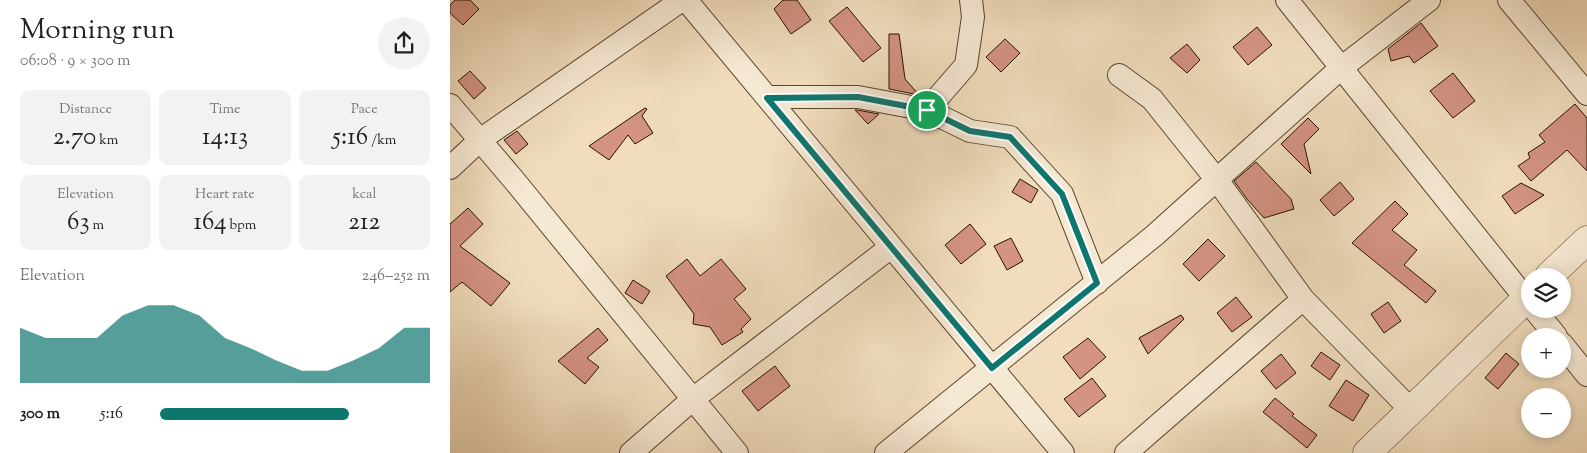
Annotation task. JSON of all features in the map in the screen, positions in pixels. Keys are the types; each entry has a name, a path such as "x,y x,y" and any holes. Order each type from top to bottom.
{"street":[{"path":"450,168 480,140 682,0"},
{"path":"686,0 1063,453"},
{"path":"927,110 966,65 973,17 971,0"},
{"path":"1286,0 1521,291"},
{"path":"886,453 1155,235 1341,68 1429,0"},
{"path":"1509,0 1587,94"},
{"path":"1119,74 1152,99 1217,180 1303,299 1411,410"},
{"path":"767,98 858,97 927,110 970,131 1010,137 1062,194 1097,283"},
{"path":"450,105 737,453"},
{"path":"1557,268 1587,240"},
{"path":"631,453 693,399 891,246"},
{"path":"1126,453 1303,299"},
{"path":"1367,453 1411,410 1521,310"},
{"path":"1542,318 1550,328"},
{"path":"1571,355 1587,375"}],"building":[{"path":"455,0 470,0 479,9 463,25 450,13 450,5"},
{"path":"783,0 797,0 811,20 791,34 774,9"},
{"path":"847,7 881,48 863,62 829,21"},
{"path":"1421,23 1438,46 1414,63 1409,56 1391,61 1388,49"},
{"path":"1257,27 1272,45 1248,65 1233,47"},
{"path":"889,34 899,34 905,79 919,95 889,89"},
{"path":"1005,39 1020,53 1001,72 986,57"},
{"path":"1187,44 1200,60 1187,73 1170,58"},
{"path":"470,71 486,88 474,99 458,81"},
{"path":"1453,73 1475,101 1453,118 1430,91"},
{"path":"1575,104 1587,118 1587,171 1567,150 1531,181 1518,166 1530,158 1528,153 1545,142 1539,135"},
{"path":"645,108 647,109 642,116 653,133 635,144 628,135 609,160 589,146"},
{"path":"855,110 857,110 879,114 868,124"},
{"path":"1308,118 1319,129 1304,144 1311,174 1281,144"},
{"path":"517,131 528,144 516,154 504,140"},
{"path":"1256,162 1291,199 1294,209 1264,218 1247,199 1234,181"},
{"path":"1020,179 1038,190 1031,203 1012,192"},
{"path":"1340,182 1354,199 1334,216 1320,200"},
{"path":"1521,183 1544,195 1515,214 1502,196"},
{"path":"1395,201 1408,214 1392,230 1417,250 1404,265 1436,291 1426,303 1352,243"},
{"path":"468,208 483,224 460,246 510,283 491,306 462,282 450,292 450,224"},
{"path":"970,224 986,244 961,264 945,245"},
{"path":"1011,238 1023,261 1007,270 994,246"},
{"path":"1208,239 1225,256 1199,281 1183,264"},
{"path":"687,259 700,276 721,259 746,289 734,299 751,319 741,329 743,332 722,345 710,327 693,324 694,314 666,276"},
{"path":"633,280 650,291 642,304 625,293"},
{"path":"1236,297 1252,317 1232,332 1217,313"},
{"path":"1388,302 1401,321 1384,333 1371,314"},
{"path":"1181,315 1184,319 1148,354 1139,338"},
{"path":"598,328 608,340 587,358 599,367 585,384 558,361"},
{"path":"1088,338 1106,357 1080,379 1063,357"},
{"path":"1321,352 1340,365 1330,380 1311,366"},
{"path":"1506,353 1519,364 1498,389 1485,378"},
{"path":"1281,354 1296,373 1276,389 1261,371"},
{"path":"775,366 790,386 758,411 742,391"},
{"path":"1092,378 1106,396 1079,417 1064,399"},
{"path":"1346,380 1369,395 1353,421 1329,406"},
{"path":"1275,398 1294,414 1292,416 1317,435 1307,448 1263,412"}],"route":[{"path":"858,97 927,110 970,131 1010,137 1062,194 1097,283 992,368 767,98 858,97"}]}
